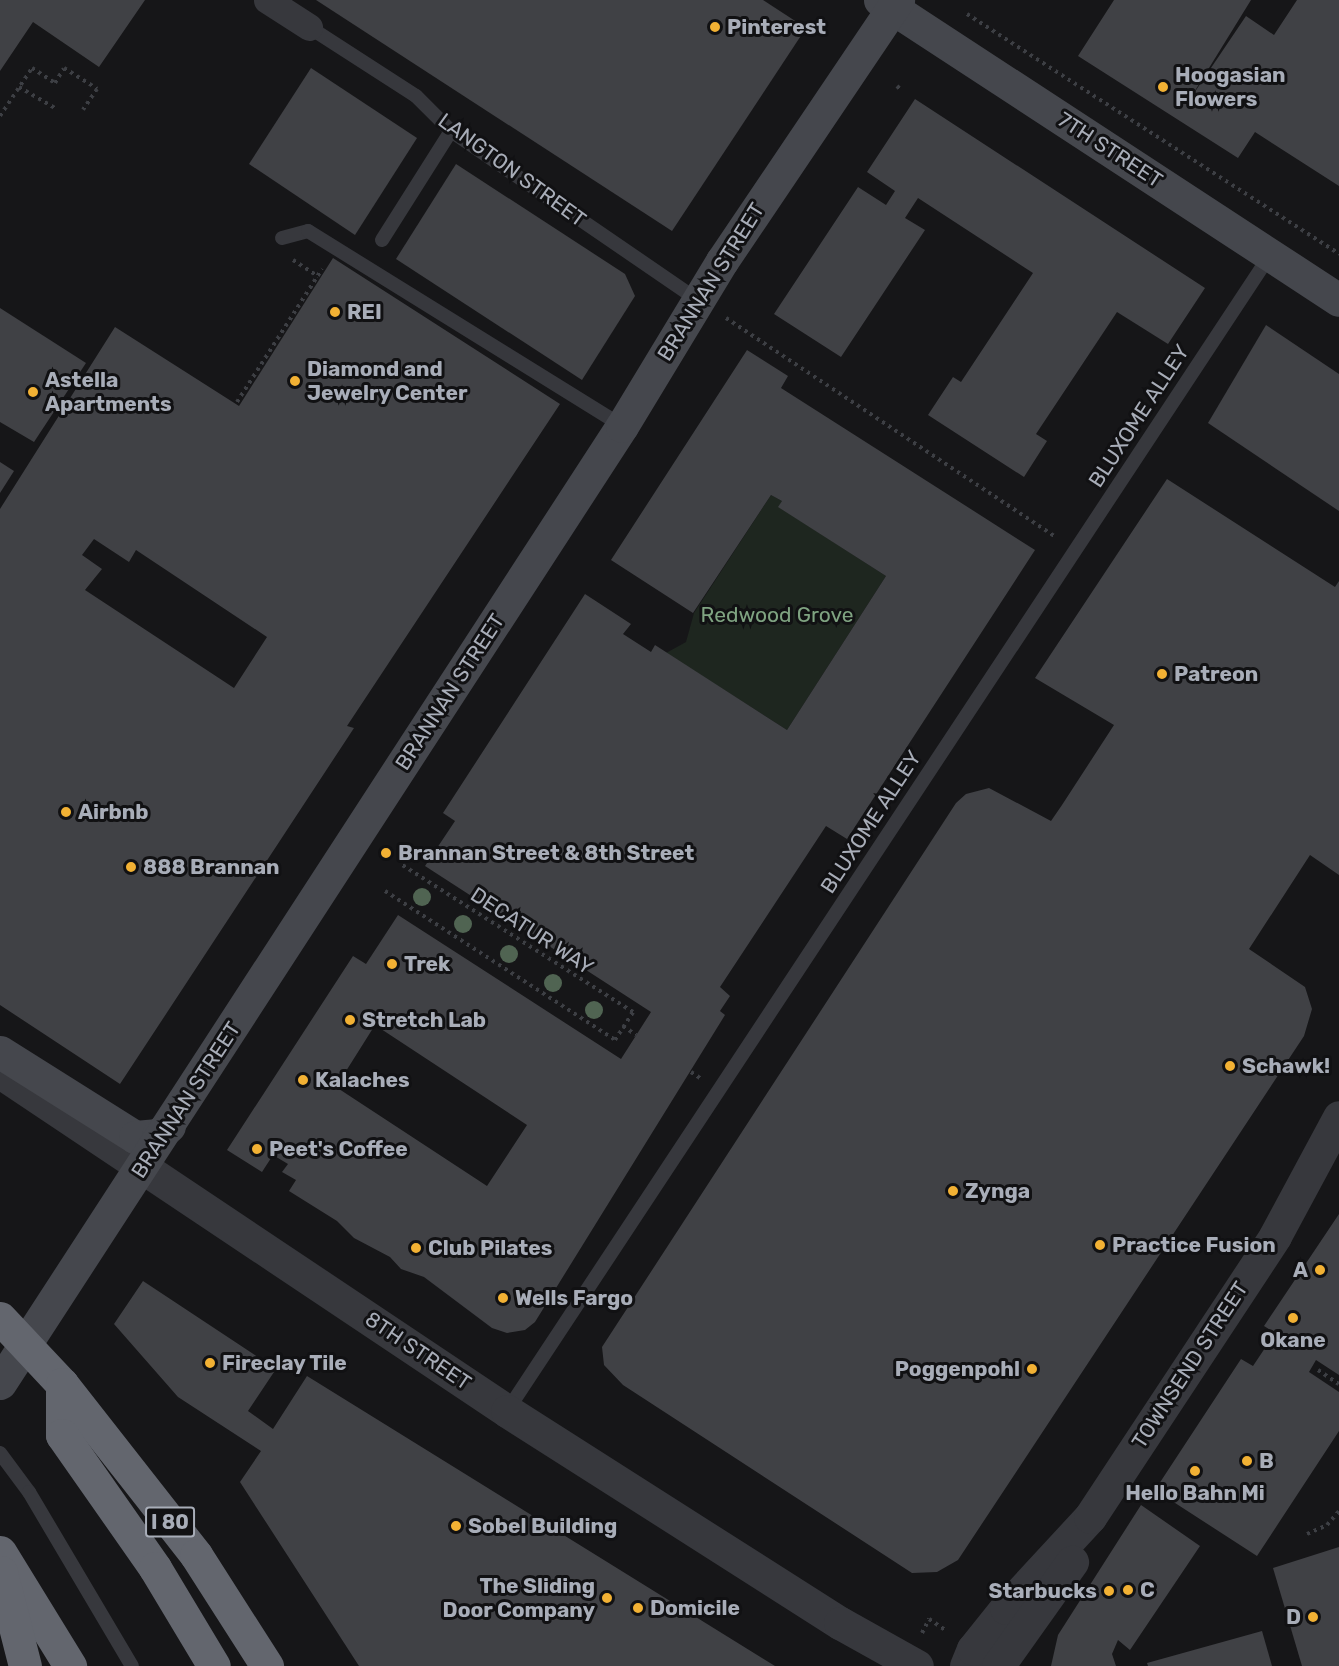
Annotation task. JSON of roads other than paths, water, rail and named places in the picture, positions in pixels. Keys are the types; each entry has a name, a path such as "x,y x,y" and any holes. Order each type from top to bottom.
{"highway":[{"name":"I 80","path":"0,1318 62,1384 195,1555 267,1666"},
{"path":"62,1384 62,1435 155,1568 214,1666"},
{"path":"0,1552 70,1666"},
{"path":"0,1567 25,1666"}],"main road":[{"name":"7TH STREET","path":"890,3 1339,300"},
{"name":"BRANNAN STREET","path":"0,1383 622,426 698,300 890,3"},
{"path":"0,1052 135,1137 158,1135 169,1126"}],"street":[{"name":"LANGTON STREET","path":"267,0 309,27"},
{"name":"8TH STREET","path":"0,1072 507,1411 840,1623 914,1653"},
{"name":"TOWNSEND STREET","path":"973,1654 1082,1547 1090,1517 1275,1236 1339,1117"},
{"name":"8TH STREET","path":"840,1623 869,1666"},
{"path":"914,1653 946,1658 973,1654"}],"lane":[{"name":"LANGTON STREET","path":"309,27 416,96 451,132 698,300"},
{"path":"382,240 451,132"},
{"path":"282,238 308,231 622,426"},
{"name":"BLUXOME ALLEY","path":"507,1411 1270,255"},
{"path":"0,1454 29,1492 132,1666"}],"place":[{"name":"Pinterest","path":"715,27"},
{"name":"Hoogasian Flowers","path":"1163,87"},
{"name":"REI","path":"335,312"},
{"name":"Diamond and Jewelry Center","path":"295,381"},
{"name":"Astella Apartments","path":"33,392"},
{"name":"Patreon","path":"1162,674"},
{"name":"Airbnb","path":"66,812"},
{"name":"Brannan Street & 8th Street","path":"386,853"},
{"name":"888 Brannan","path":"131,867"},
{"name":"Trek","path":"392,964"},
{"name":"Stretch Lab","path":"350,1020"},
{"name":"Schawk!","path":"1230,1066"},
{"name":"Kalaches","path":"303,1080"},
{"name":"Peet's Coffee","path":"257,1149"},
{"name":"Zynga","path":"953,1191"},
{"name":"Practice Fusion","path":"1100,1245"},
{"name":"Club Pilates","path":"416,1248"},
{"name":"A","path":"1320,1270"},
{"name":"Wells Fargo","path":"503,1298"},
{"name":"Okane","path":"1293,1318"},
{"name":"Fireclay Tile","path":"210,1363"},
{"name":"Poggenpohl","path":"1032,1369"},
{"name":"B","path":"1247,1461"},
{"name":"Hello Bahn Mi","path":"1195,1471"},
{"name":"Sobel Building","path":"456,1526"},
{"name":"C","path":"1128,1590"},
{"name":"Starbucks","path":"1109,1591"},
{"name":"The Sliding Door Company","path":"607,1598"},
{"name":"Domicile","path":"638,1608"},
{"name":"D","path":"1313,1617"}],"park label":[{"name":"Redwood Grove","path":"777,615"}]}
